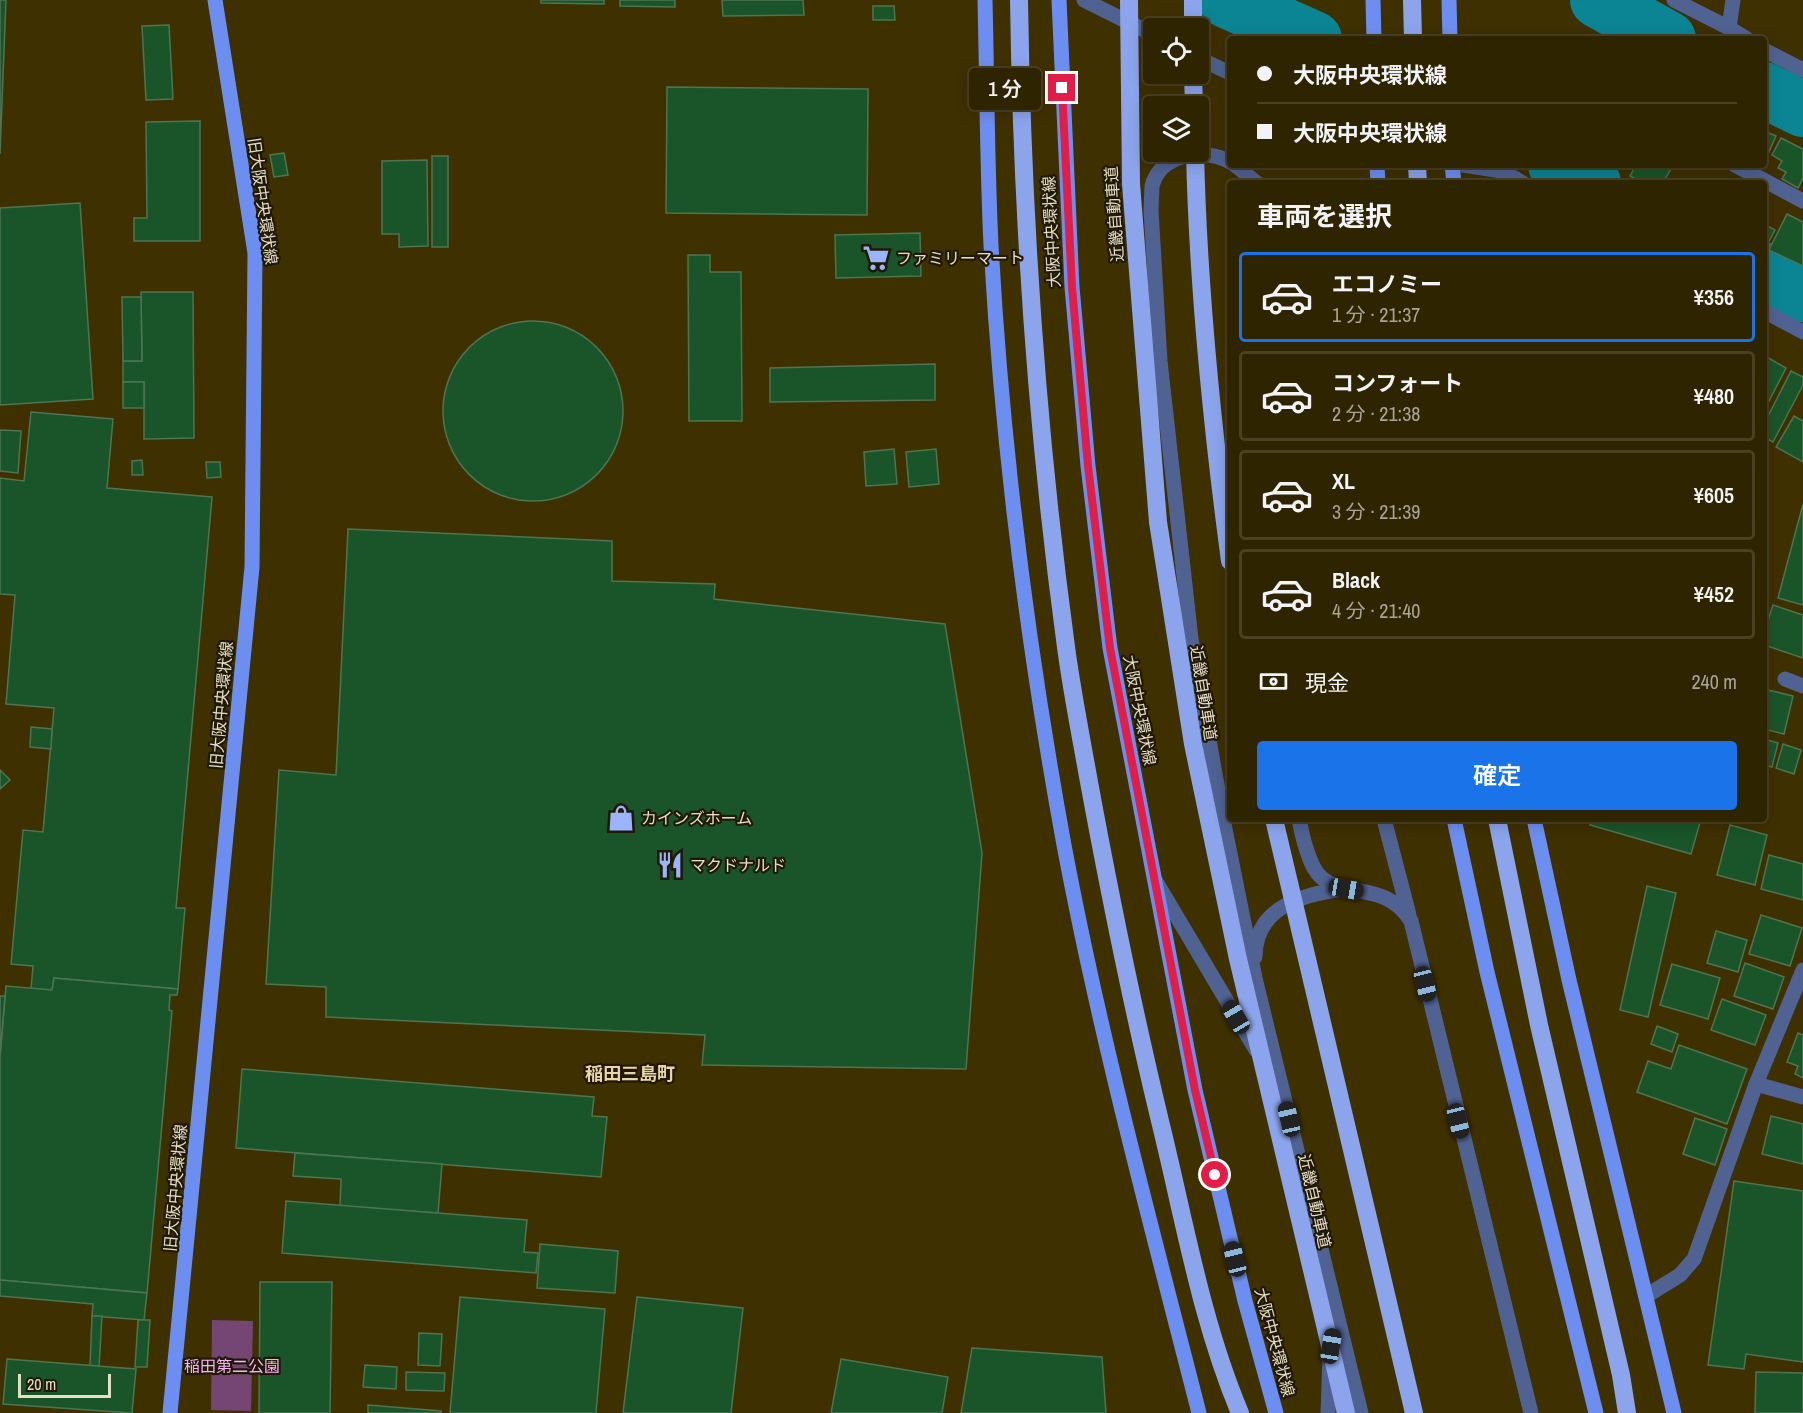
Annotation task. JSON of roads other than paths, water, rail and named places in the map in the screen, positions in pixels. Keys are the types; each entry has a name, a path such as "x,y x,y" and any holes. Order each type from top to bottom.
{"highway":[{"path":"1019,0 1020,91 1030,277 1043,437 1066,649 1113,914 1143,1051 1218,1355 1240,1413"},
{"name":"近畿自動車道","path":"1129,0 1131,184 1158,522 1195,755 1244,982 1346,1413"},
{"path":"1193,0 1193,18"},
{"path":"1412,0 1413,36"},
{"path":"1196,162 1204,316 1227,538"},
{"path":"1275,822 1414,1413"},
{"path":"1498,822 1539,1025 1628,1413"}],"main road":[{"name":"旧大阪中央環状線","path":"170,1413 252,567 255,253 215,0"},
{"path":"985,0 992,248 1012,482 1030,632 1064,844 1091,980 1199,1413"},
{"name":"大阪中央環状線","path":"1059,0 1066,198 1088,466 1110,648 1195,1090 1245,1301 1276,1413"},
{"path":"1373,0 1374,36"},
{"path":"1449,0 1450,36"},
{"path":"1455,822 1490,983 1596,1413"},
{"path":"1534,822 1569,980 1674,1413"}],"street":[{"path":"1084,0 1143,30"},
{"path":"1674,0 1742,36"},
{"path":"1729,28 1732,0"},
{"path":"1767,52 1803,70"},
{"path":"1209,64 1227,72"},
{"path":"1227,161 1208,155 1191,155 1166,163 1155,173 1150,210 1160,361 1191,639 1222,813 1283,1097 1361,1413"},
{"path":"1239,168 1253,180"},
{"path":"1482,168 1502,171 1518,180"},
{"path":"1741,168 1763,180"},
{"path":"1767,182 1803,201"},
{"path":"1767,313 1803,332"},
{"path":"1785,679 1803,686"},
{"path":"1300,822 1314,869 1324,879 1346,889"},
{"path":"1385,822 1532,1413"},
{"path":"1154,877 1283,1097"},
{"path":"1256,978 1255,945 1267,918 1292,901 1325,891 1346,889 1373,893 1394,901 1411,921"},
{"path":"1646,1296 1680,1275 1694,1259 1756,1084 1803,970"},
{"path":"1756,1084 1803,1097"},
{"path":"1328,1413 1329,1362 1337,1313"}],"waterway":[{"path":"1226,0 1307,36"},
{"path":"1598,0 1663,36"},
{"path":"1767,91 1803,109"},
{"path":"1562,168 1587,180"},
{"path":"1767,272 1803,294"}],"place":[{"name":"ファミリーマート","path":"876,258"},
{"name":"カインズホーム","path":"621,818"},
{"name":"マクドナルド","path":"670,865"}],"district":[{"name":"稲田三島町","path":"630,1073"}],"park label":[{"name":"稲田第二公園","path":"232,1366"}]}
